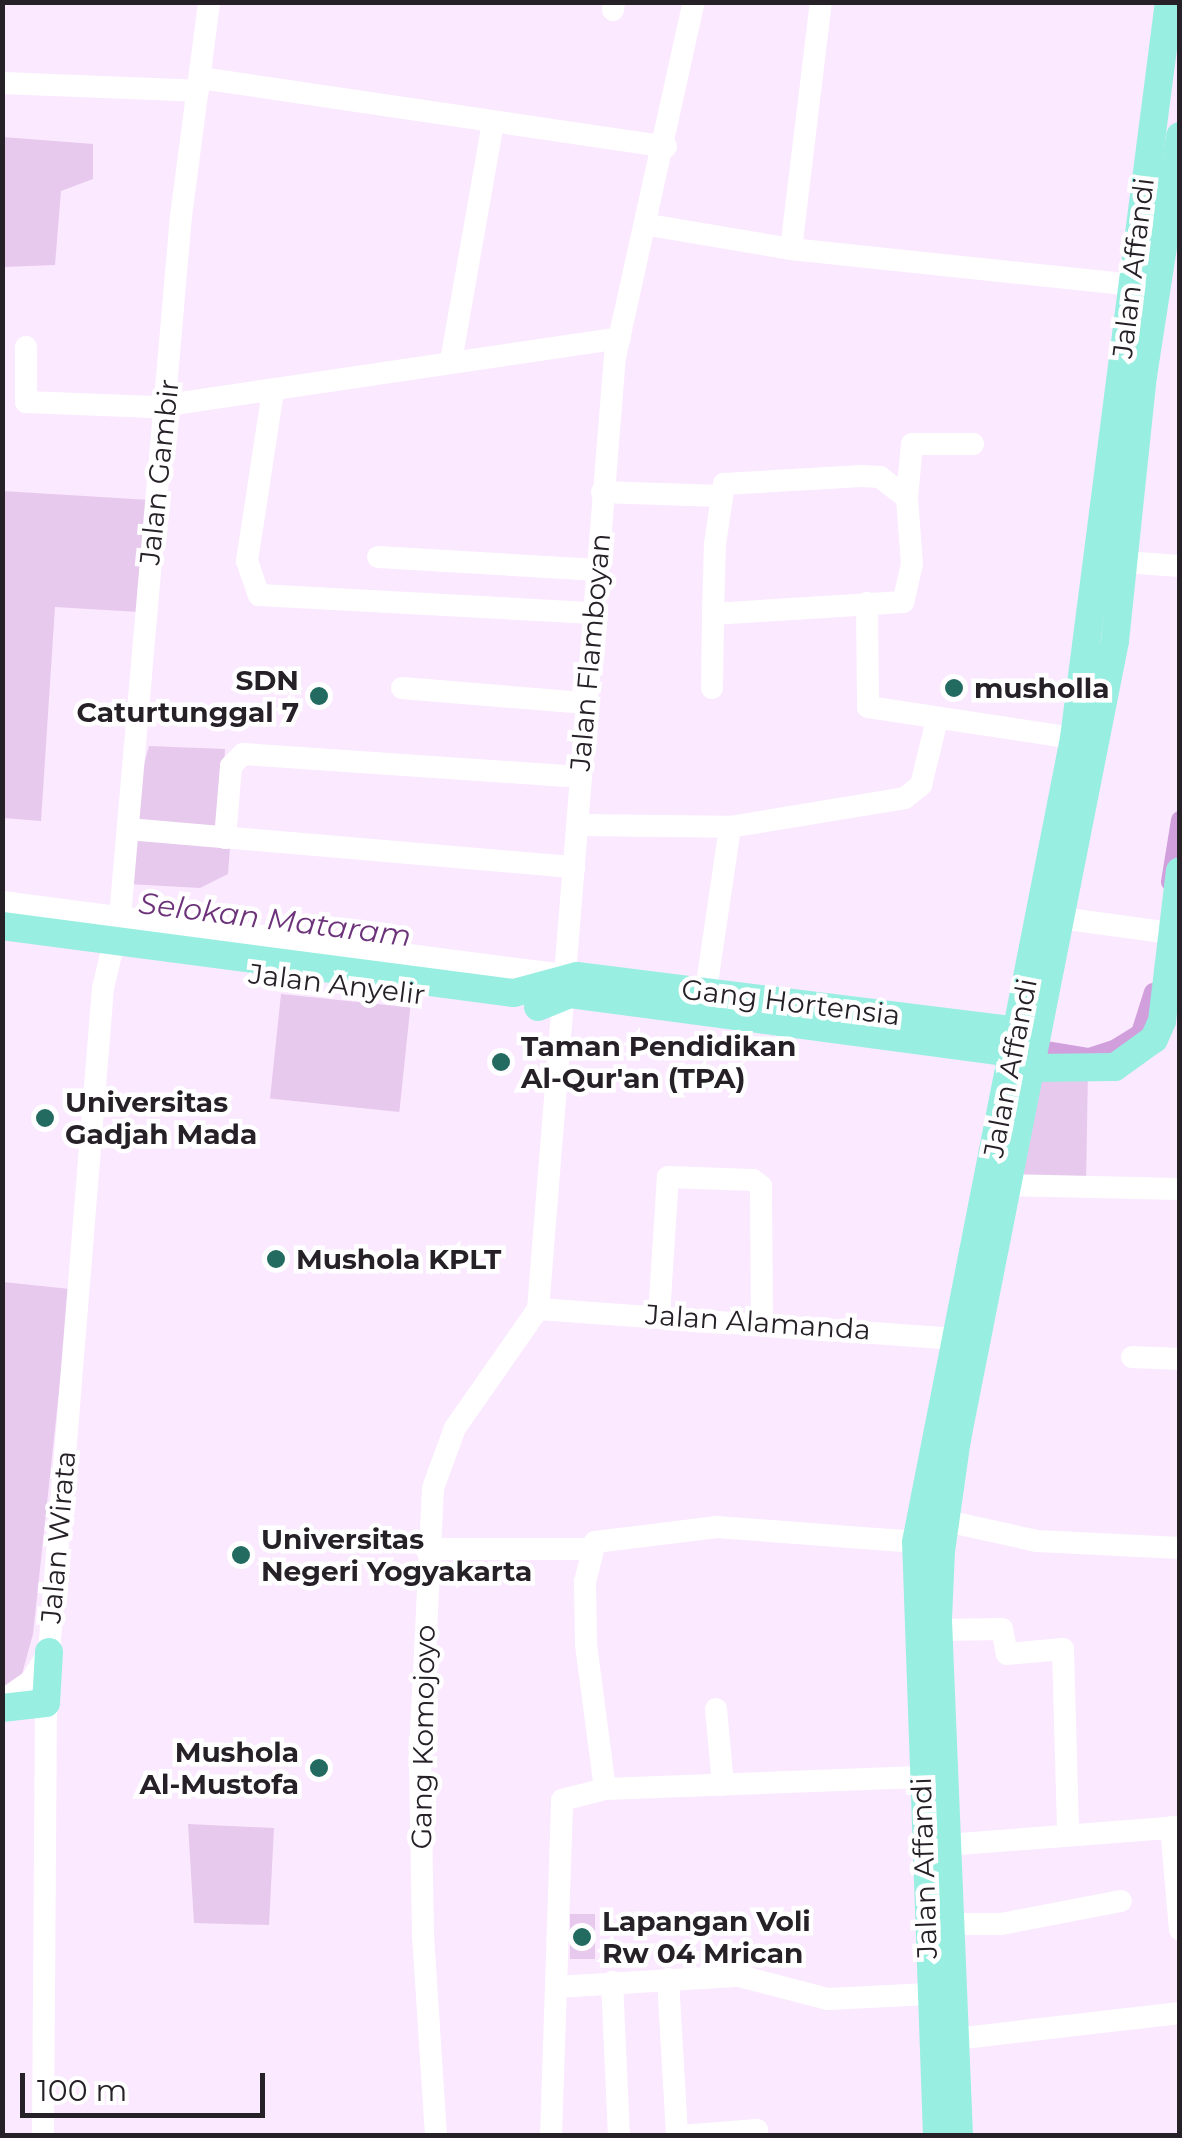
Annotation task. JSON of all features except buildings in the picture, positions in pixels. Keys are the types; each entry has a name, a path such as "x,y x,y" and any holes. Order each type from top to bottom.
{"main road":[{"name":"Jalan Affandi","path":"959,2136 931,1623 916,1542 1060,918 1116,641 1112,561 1131,284 1169,2"},
{"name":"Jalan Affandi","path":"937,2136 919,1777 931,1623 965,1339 1007,1185 1074,738 1112,561 1180,136"},
{"path":"1028,1049 1115,1068 1142,1053 1162,1021 1168,934 1180,871"},
{"path":"2,926 116,934"},
{"path":"2,942 116,934"},
{"name":"Jalan Anyelir","path":"116,934 522,1008 563,982"},
{"name":"Gang Hortensia","path":"563,982 1028,1049"},
{"name":"Gang Hortensia","path":"563,982 706,990 1028,1049"},
{"name":"Jalan Wirata","path":"46,1703 48,1652"},
{"path":"2,1704 46,1703"}],"street":[{"name":"Jalan Gambir","path":"116,934 209,2"},
{"name":"Jalan Flamboyan","path":"538,1309 602,492 620,338 649,225 694,2"},
{"path":"791,249 820,2"},
{"path":"2,83 200,84 666,147"},
{"path":"452,361 493,124"},
{"path":"649,225 791,249 1131,284"},
{"path":"26,346 26,402 166,406 620,338"},
{"path":"273,391 247,560 258,595 594,613"},
{"path":"712,614 903,602 911,588 906,498 912,444 973,444"},
{"path":"712,688 712,614 720,496 729,480 880,477 906,498"},
{"path":"602,492 720,496"},
{"path":"378,557 598,570"},
{"path":"1112,561 1180,566"},
{"path":"867,603 868,707 1074,738"},
{"path":"402,688 586,702"},
{"path":"577,824 730,826 905,798 922,785 938,720"},
{"path":"226,838 231,766 243,754 580,777"},
{"path":"706,990 730,826"},
{"path":"128,829 574,867"},
{"path":"2,902 116,934 563,982"},
{"path":"1060,918 1168,934"},
{"name":"Jalan Wirata","path":"48,1652 116,934"},
{"path":"659,1315 668,1177 753,1180 761,1186 762,1321"},
{"path":"1007,1185 1180,1190"},
{"name":"Jalan Alamanda","path":"538,1309 762,1321 965,1339"},
{"name":"Gang Komojoyo","path":"436,2136 422,1934 426,1549 433,1488 448,1442 538,1309"},
{"path":"1132,1357 1180,1360"},
{"path":"946,1522 1037,1541 1180,1548"},
{"path":"426,1549 591,1549 605,1538 717,1527 916,1542"},
{"path":"591,1549 585,1582 588,1679 605,1789"},
{"path":"931,1623 1002,1629 1007,1654 1063,1650 1068,1831"},
{"path":"2,1704 31,1681 48,1652"},
{"name":"Jalan Wirata","path":"43,2136 46,1703"},
{"path":"716,1709 722,1786"},
{"path":"551,2136 558,1808 570,1795 605,1789 919,1777"},
{"path":"946,1845 1068,1831 1175,1827 1180,1930"},
{"path":"949,1924 1000,1924 1121,1900"},
{"path":"557,1987 668,1979 763,1978 828,1999 929,1994"},
{"path":"668,1979 679,2136 757,2133"},
{"path":"612,1982 619,2136"},
{"path":"955,2040 1180,2012"}],"shaded area":[{"path":"3,137 93,144 93,179 61,191 55,265 3,267"},
{"path":"2,491 150,500 139,612 55,607 41,821 3,818"},
{"path":"149,746 225,749 221,830 128,823"},
{"path":"134,838 230,847 228,874 200,888 128,884"},
{"path":"281,994 410,1008 399,1112 270,1098"},
{"path":"1043,1061 1088,1070 1086,1184 1022,1182"},
{"path":"3,1282 70,1289 33,1634 22,1674 3,1692"},
{"path":"188,1824 274,1828 269,1925 194,1923"},
{"name":"Lapangan Voli Rw 04 Mrican","path":"570,1914 595,1914 595,1959 570,1959"}],"waterway":[{"name":"Selokan Mataram","path":"1170,882 1180,820"},
{"name":"Selokan Mataram","path":"1027,1047 1089,1057 1116,1048 1140,1033 1153,992"}],"place":[{"name":"musholla","path":"954,688"},
{"name":"SDN Caturtunggal 7","path":"319,696"},
{"name":"Taman Pendidikan Al-Qur'an (TPA)","path":"501,1062"},
{"name":"Universitas Gadjah Mada","path":"45,1118"},
{"name":"Mushola KPLT","path":"276,1259"},
{"name":"Universitas Negeri Yogyakarta","path":"241,1555"},
{"name":"Mushola Al-Mustofa","path":"319,1768"},
{"name":"Lapangan Voli Rw 04 Mrican","path":"582,1937"}]}
